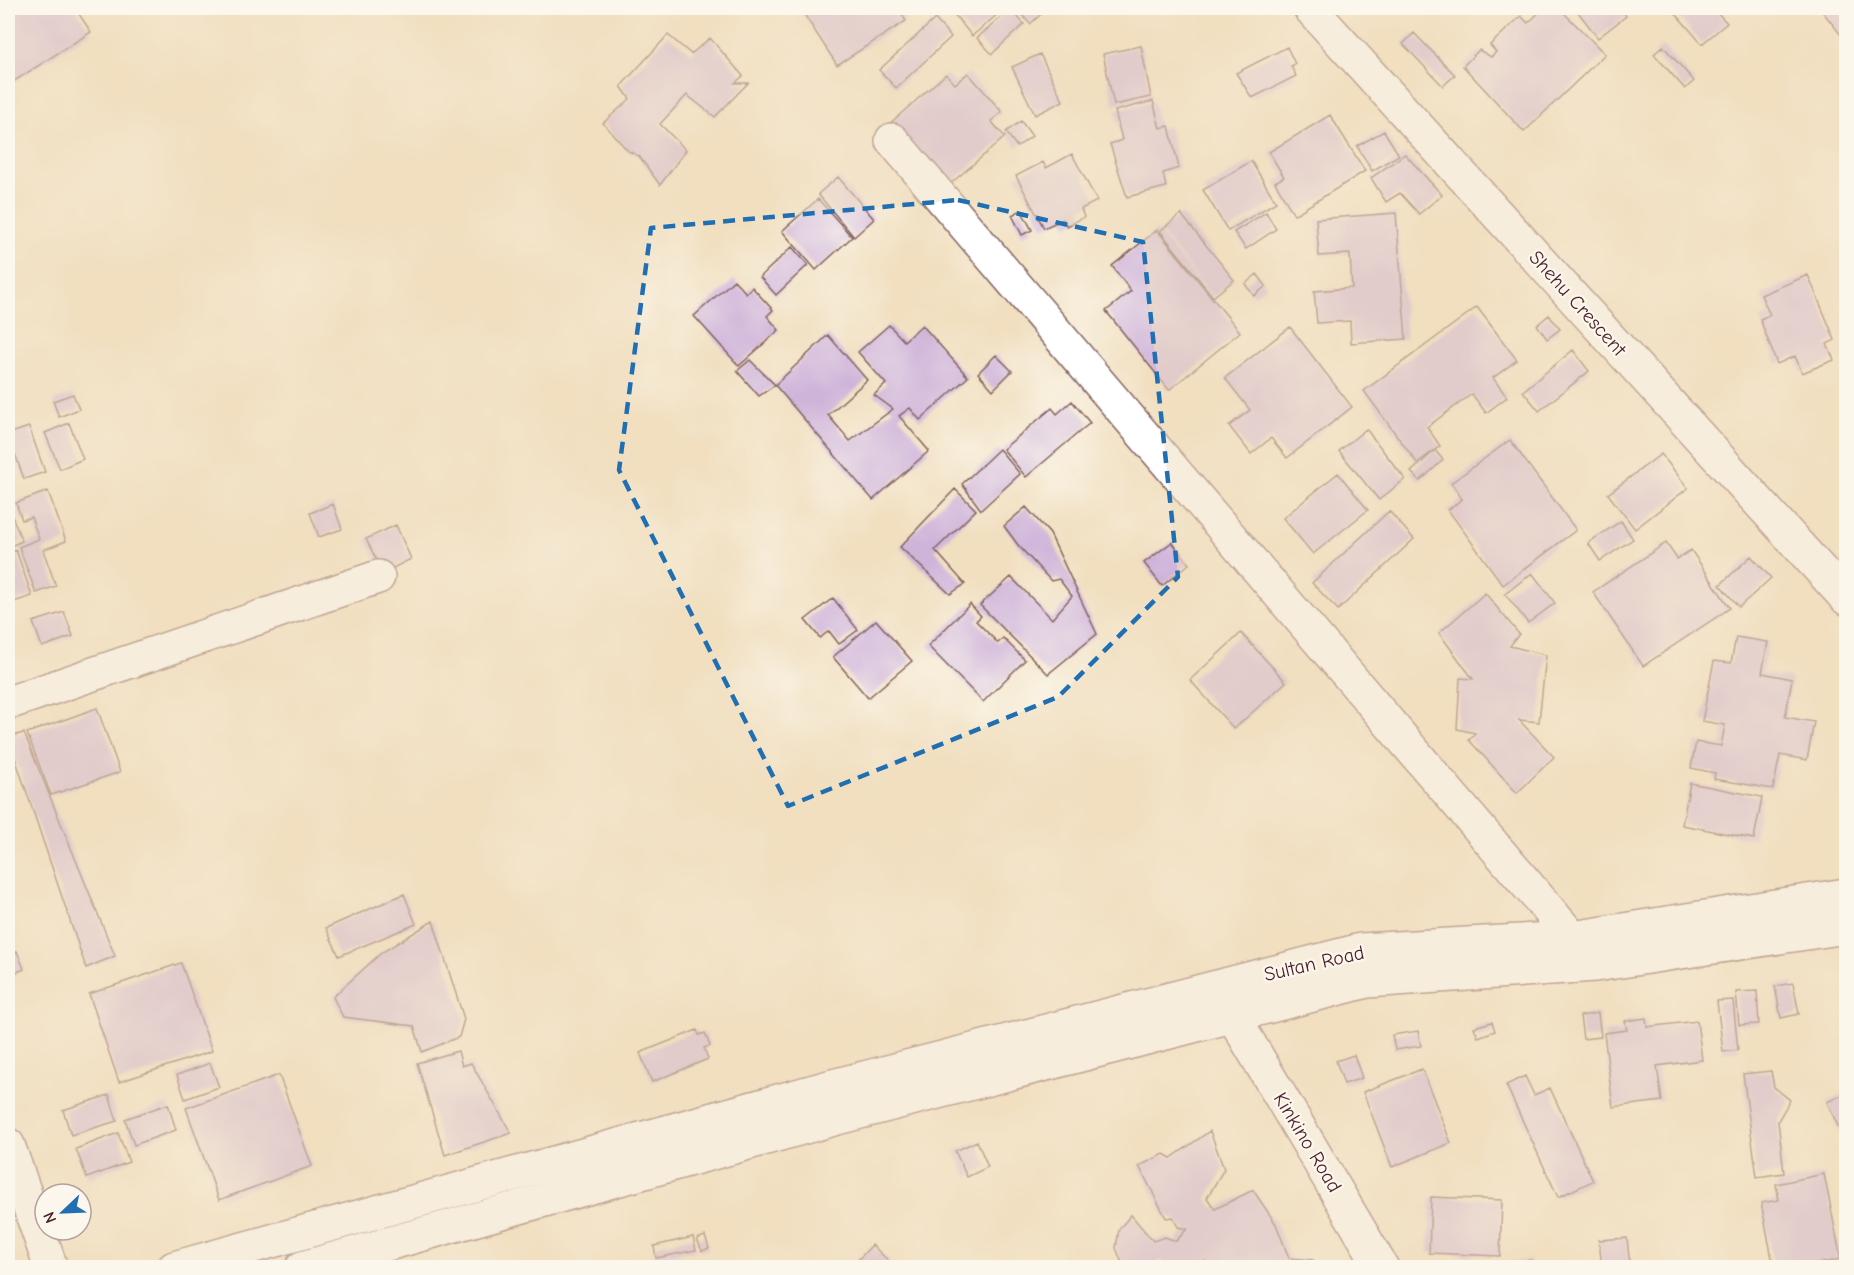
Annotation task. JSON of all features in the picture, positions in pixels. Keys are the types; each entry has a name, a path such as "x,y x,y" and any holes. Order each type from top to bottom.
{"street":[{"name":"Shehu Crescent","path":"1310,8 1846,598"},
{"path":"892,140 1595,965"},
{"path":"8,703 378,577"},
{"name":"Sultan Road","path":"174,1268 743,1111 1361,950 1572,938 1846,895"},
{"name":"Sultan Road","path":"303,1268 837,1118 1367,981 1595,965 1846,927"},
{"name":"Kinkino Road","path":"1233,1016 1382,1268"},
{"path":"8,1145 51,1268"}],"highlighted area":[{"path":"958,200 1143,242 1178,577 1058,697 788,806 619,470 651,228"}],"building":[{"path":"8,8 75,8 91,32 13,82 8,72"},
{"path":"800,8 902,8 899,9 906,21 837,65"},
{"path":"959,8 1005,8 972,36 953,13"},
{"path":"1016,8 1048,8 1030,24"},
{"path":"1544,8 1559,8 1605,54 1524,132 1463,66 1479,50 1491,57 1496,52 1490,45 1521,16 1528,23"},
{"path":"1575,8 1620,8 1626,16 1598,38"},
{"path":"1683,8 1713,8 1727,23 1702,44 1676,14"},
{"path":"1826,8 1846,8 1846,41 1822,11"},
{"path":"1011,9 1024,24 992,54 977,38"},
{"path":"935,19 951,37 896,88 879,70"},
{"path":"1414,33 1455,75 1443,86 1403,44"},
{"path":"668,35 691,54 710,38 743,76 735,83 748,83 715,117 687,95 660,124 686,150 660,185 639,156 628,151 603,123 630,99 621,86"},
{"path":"1141,46 1151,97 1114,105 1103,54"},
{"path":"1663,46 1694,81 1685,89 1654,54"},
{"path":"1287,47 1295,64 1291,66 1296,76 1252,98 1236,73"},
{"path":"1040,54 1063,101 1035,115 1012,67"},
{"path":"968,73 1002,112 991,121 1005,137 943,190 887,126 946,74 955,84"},
{"path":"1153,101 1160,128 1169,126 1179,168 1163,173 1166,187 1127,197 1110,144 1122,140 1115,111"},
{"path":"1330,115 1365,171 1294,215 1275,182 1284,177 1269,152"},
{"path":"1021,121 1032,136 1017,147 1006,132"},
{"path":"1384,131 1399,155 1372,171 1357,146"},
{"path":"1072,154 1097,201 1081,209 1084,217 1067,226 1063,219 1044,228 1016,176 1043,162 1046,168"},
{"path":"1405,154 1442,195 1419,214 1400,193 1386,202 1371,178"},
{"path":"1251,161 1276,202 1228,231 1203,190"},
{"path":"838,177 874,219 854,237 818,194"},
{"path":"818,199 852,237 816,270 782,231"},
{"path":"1021,210 1032,230 1022,235 1012,215"},
{"path":"1266,212 1276,229 1246,249 1234,232"},
{"path":"1396,213 1406,339 1351,343 1350,321 1317,323 1314,291 1352,288 1350,254 1319,256 1316,219"},
{"path":"1181,214 1234,280 1213,297 1160,231"},
{"path":"1157,230 1240,332 1169,390 1106,311 1131,291 1112,266"},
{"path":"792,247 808,265 776,295 760,277"},
{"path":"1257,274 1266,286 1254,296 1245,284"},
{"path":"1808,275 1835,340 1827,344 1834,360 1802,373 1795,356 1777,364 1760,319 1770,315 1761,295"},
{"path":"734,280 746,293 752,287 773,310 767,316 779,330 739,366 694,316"},
{"path":"1477,307 1517,360 1493,378 1507,397 1486,413 1472,394 1427,427 1440,446 1417,463 1364,391"},
{"path":"1549,315 1560,329 1547,339 1537,325"},
{"path":"889,325 904,341 922,325 968,377 920,420 910,408 899,416 929,451 873,500 775,385 828,335 867,380 828,415 850,441 893,409 874,395 886,384 858,352"},
{"path":"1290,327 1352,407 1287,458 1271,438 1251,454 1229,426 1250,410 1225,378"},
{"path":"1573,350 1589,371 1539,411 1523,391"},
{"path":"996,355 1012,371 993,390 978,373"},
{"path":"750,360 775,385 759,396 737,371"},
{"path":"73,394 79,409 59,417 53,401"},
{"path":"1072,401 1090,423 1026,477 1003,449 1052,408 1057,414"},
{"path":"69,423 83,459 60,469 45,433"},
{"path":"29,427 45,472 24,479 8,434"},
{"path":"1366,429 1405,479 1379,500 1339,451"},
{"path":"1510,440 1576,530 1503,585 1448,510 1462,499 1451,483"},
{"path":"999,449 1020,474 981,510 962,484"},
{"path":"1435,450 1443,460 1420,481 1411,472"},
{"path":"1661,454 1688,488 1635,529 1608,494"},
{"path":"1338,473 1368,510 1313,554 1283,518"},
{"path":"955,489 976,510 935,550 965,584 950,594 900,547"},
{"path":"48,491 66,541 43,550 56,586 36,593 19,547 39,539 31,517 22,520 16,503"},
{"path":"333,504 342,529 319,537 310,513"},
{"path":"8,506 22,541 8,547"},
{"path":"1026,507 1050,534 1097,634 1048,674 980,605 1011,577 1052,619 1072,596 1059,579 1051,581 1004,526"},
{"path":"1389,511 1414,539 1338,610 1312,583"},
{"path":"1621,521 1633,539 1600,561 1588,543"},
{"path":"396,525 411,559 383,573 366,539"},
{"path":"1172,542 1189,564 1162,586 1144,563"},
{"path":"1666,543 1677,559 1691,550 1730,608 1643,666 1593,592"},
{"path":"16,550 32,596 8,604 8,553"},
{"path":"1751,556 1771,578 1739,607 1720,585"},
{"path":"1532,573 1555,603 1528,623 1505,594"},
{"path":"1485,593 1519,634 1510,646 1546,655 1539,722 1519,720 1554,757 1517,793 1469,740 1475,733 1457,729 1460,678 1473,679 1439,633"},
{"path":"833,598 858,630 839,644 829,631 820,638 805,620"},
{"path":"970,604 981,616 976,621 998,643 1003,638 1025,660 983,702 928,646"},
{"path":"64,612 73,636 42,647 33,622"},
{"path":"876,620 912,661 868,698 833,657"},
{"path":"1241,633 1286,682 1234,729 1190,680"},
{"path":"1736,637 1768,642 1762,673 1792,679 1785,717 1814,722 1807,760 1780,755 1773,789 1714,779 1715,773 1691,768 1696,742 1721,746 1725,725 1702,721 1714,661 1731,663"},
{"path":"97,708 120,772 51,795 27,733"},
{"path":"24,733 115,956 86,968 8,737"},
{"path":"1690,783 1762,797 1754,839 1682,825"},
{"path":"404,894 416,924 339,956 326,928"},
{"path":"433,921 464,1019 459,1037 422,1052 414,1026 343,1017 333,997 381,953"},
{"path":"17,951 24,969 8,976 8,955"},
{"path":"181,963 212,1051 119,1082 89,994"},
{"path":"1793,983 1799,1014 1781,1018 1775,986"},
{"path":"1757,991 1759,1024 1739,1025 1736,992"},
{"path":"1733,1000 1738,1050 1723,1052 1717,1001"},
{"path":"1598,1013 1601,1037 1583,1039 1580,1016"},
{"path":"1646,1018 1647,1027 1697,1021 1702,1060 1657,1066 1662,1101 1613,1107 1604,1033 1627,1030 1625,1021"},
{"path":"1492,1022 1495,1031 1478,1037 1474,1027"},
{"path":"697,1030 699,1035 705,1033 710,1046 704,1048 708,1059 652,1082 640,1053"},
{"path":"1418,1031 1421,1046 1395,1050 1392,1035"},
{"path":"458,1051 462,1066 471,1063 511,1133 445,1155 417,1063"},
{"path":"1354,1055 1362,1078 1344,1084 1336,1061"},
{"path":"210,1063 219,1087 185,1099 177,1075"},
{"path":"1422,1069 1451,1143 1392,1167 1363,1092"},
{"path":"1771,1071 1774,1087 1790,1100 1778,1121 1784,1173 1757,1177 1743,1074"},
{"path":"279,1075 312,1166 219,1200 186,1108"},
{"path":"1525,1076 1534,1095 1550,1088 1593,1181 1558,1197 1506,1085"},
{"path":"1846,1093 1846,1128 1840,1131 1827,1102"},
{"path":"109,1095 117,1121 71,1135 63,1110"},
{"path":"168,1104 176,1130 134,1145 125,1119"},
{"path":"1210,1131 1224,1169 1207,1198 1215,1209 1253,1190 1276,1224 1289,1258 1313,1260 1317,1268 1209,1268 1205,1261 1192,1268 1166,1268 1162,1260 1149,1268 1124,1268 1116,1248 1119,1229 1131,1215 1153,1241 1165,1237 1176,1241 1187,1229 1178,1227 1173,1217 1166,1218 1139,1166 1164,1154 1171,1158"},
{"path":"118,1133 129,1162 87,1178 76,1149"},
{"path":"977,1141 988,1167 967,1177 955,1151"},
{"path":"1824,1174 1841,1259 1800,1268 1774,1268 1761,1203 1779,1200 1776,1184"},
{"path":"1431,1197 1502,1200 1500,1256 1429,1253"},
{"path":"705,1236 709,1248 702,1251 697,1239"},
{"path":"693,1237 696,1250 656,1258 654,1246"},
{"path":"1627,1238 1630,1268 1602,1268 1599,1240"},
{"path":"872,1245 896,1268 857,1268 854,1264"},
{"path":"1531,1260 1532,1268 1512,1268 1512,1262"}]}
